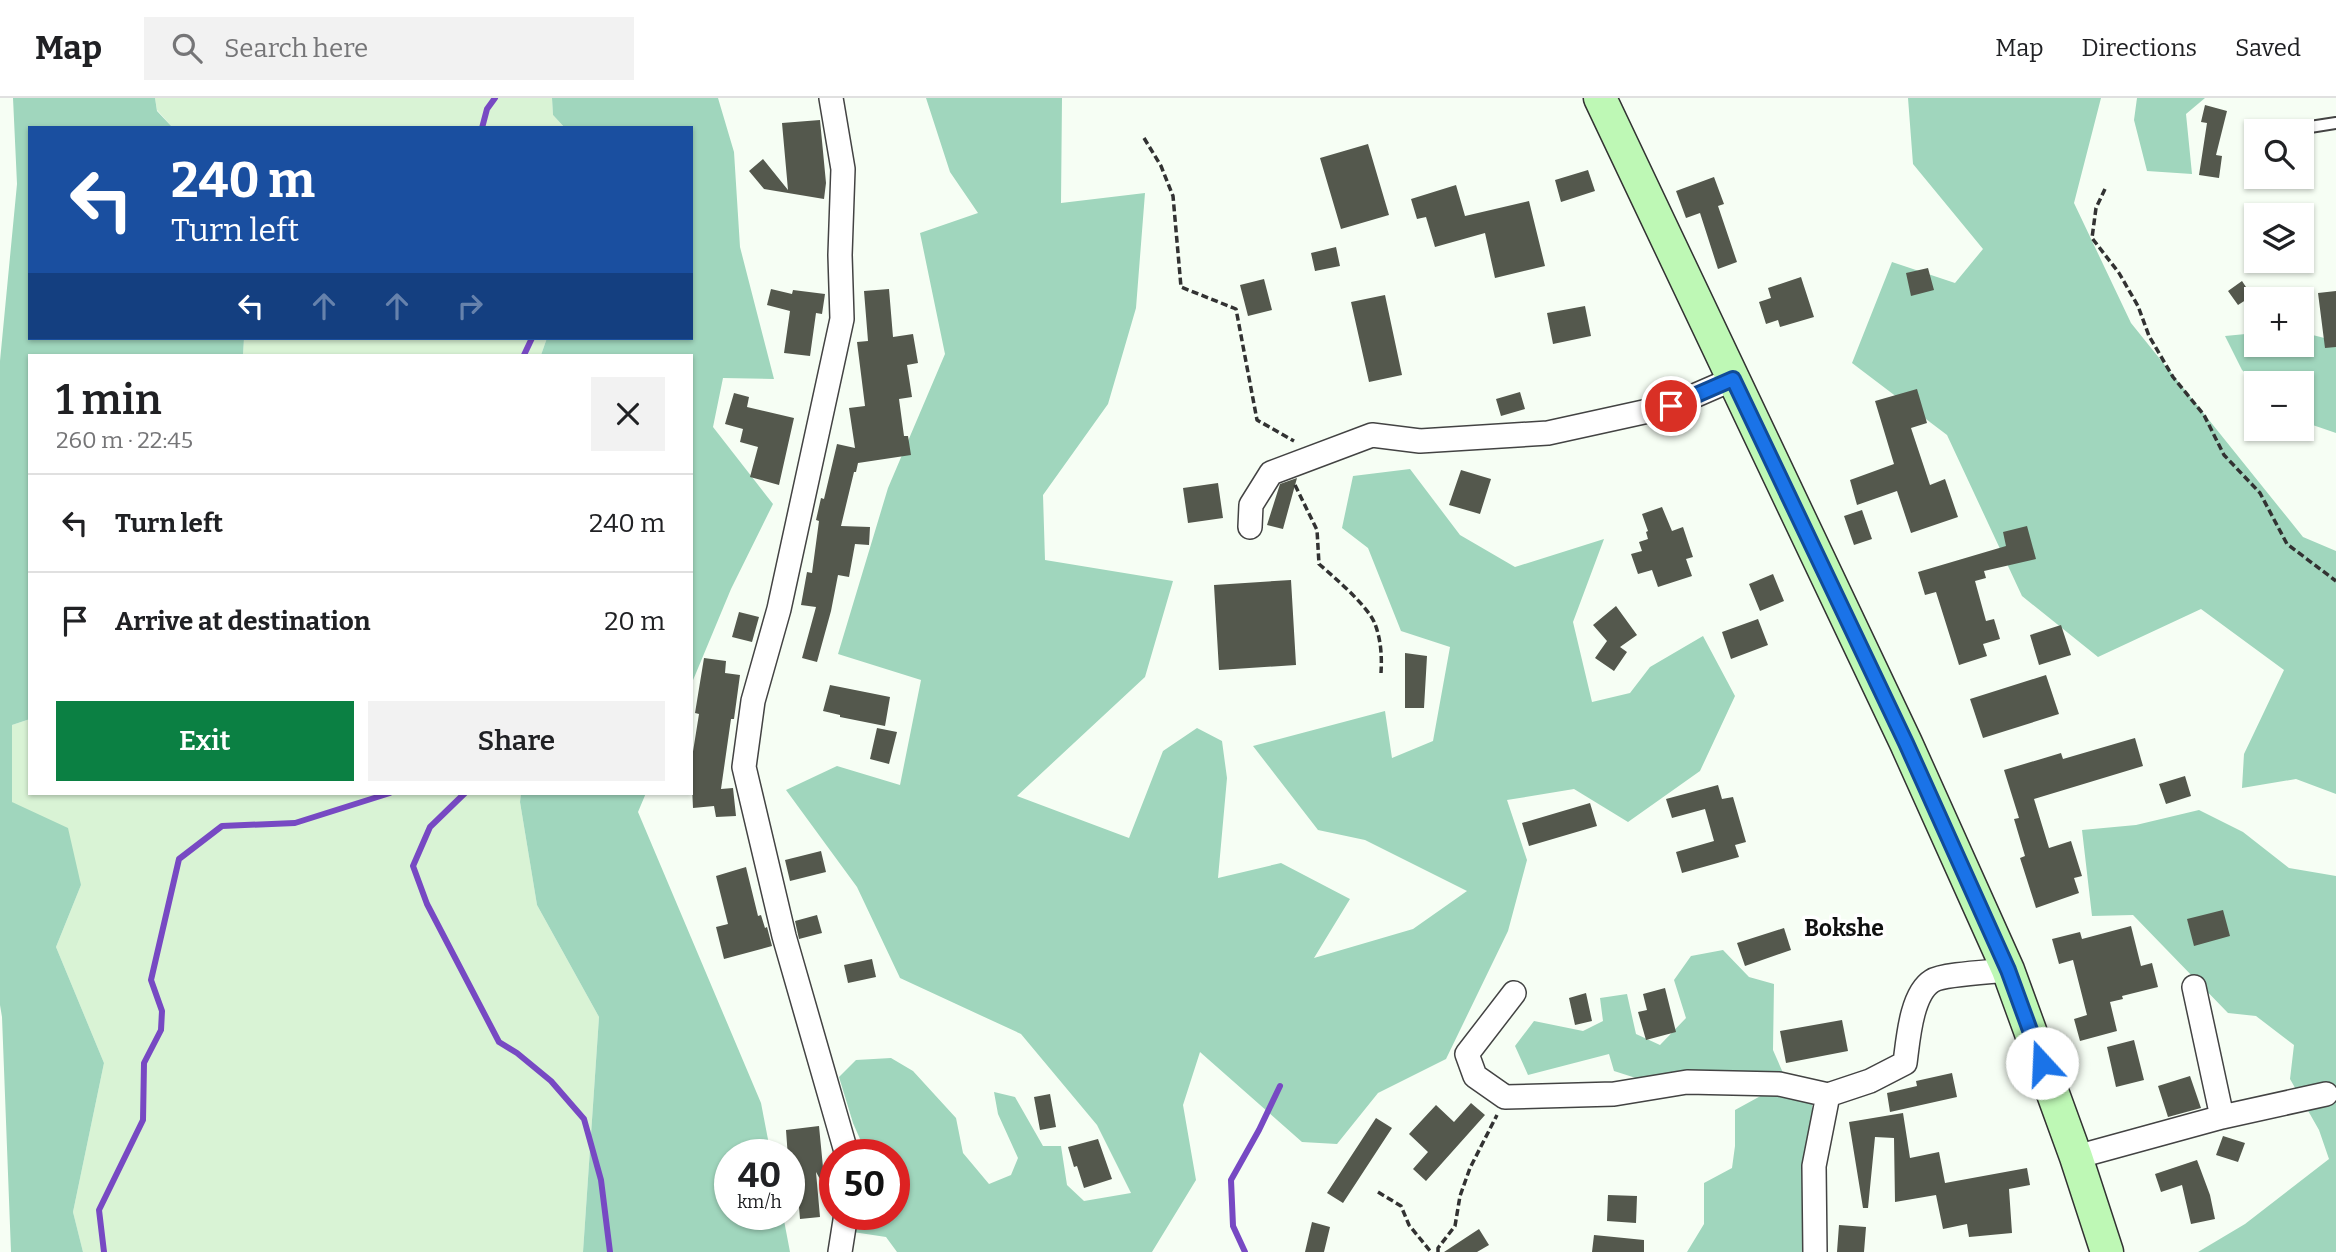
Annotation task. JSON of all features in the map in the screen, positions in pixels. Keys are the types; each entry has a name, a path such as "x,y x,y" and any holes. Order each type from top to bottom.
{"main road":[{"path":"1600,98 1906,743 2008,970 2076,1157 2107,1252"}],"street":[{"path":"831,98 842,169 839,256 842,319 779,609 753,701 744,767 784,936 842,1139"},
{"path":"1250,527 1251,505 1271,473 1372,435 1420,441 1548,433 1671,406 1733,379"},
{"path":"1514,993 1467,1054 1475,1076 1505,1097 1614,1094 1687,1082 1779,1084 1828,1095 1870,1082 1905,1063 1912,1019 1923,990 1933,980 2008,970"},
{"path":"2194,986 2222,1117"},
{"path":"2076,1157 2222,1117 2326,1094"},
{"path":"1815,1252 1814,1166 1828,1095"},
{"path":"840,1252 843,1230"}],"lane":[{"path":"2314,126 2336,123"}],"path":[{"path":"1143,138 1161,166 1173,196 1181,287 1236,309 1257,419 1321,454"},
{"path":"2105,189 2096,208 2092,238 2125,284 2173,377 2204,415 2224,455 2260,493 2287,544 2336,581"},
{"path":"1287,467 1317,530 1319,564 1349,592 1374,621 1382,653 1381,673"},
{"path":"1437,1252 1455,1226 1460,1196 1470,1168 1505,1097"},
{"path":"1378,1192 1401,1206 1409,1225 1431,1252"}],"green space":[{"path":"13,98 155,98 157,111 171,126 28,126 28,340 244,340 243,354 28,354 28,720 12,725 12,802 68,828 81,885 56,947 104,1063 73,1212 83,1252 11,1252 0,1005 0,361 17,184"},
{"path":"155,98 552,98 553,115 563,126 171,126 157,110"},
{"path":"552,98 718,98 734,152 740,247 774,379 723,378 713,427 773,504 731,589 693,680 693,354 541,354 546,340 693,340 693,126 563,126 553,115"},
{"path":"926,98 1062,98 1061,203 1145,193 1136,308 1108,404 1043,495 1045,560 1173,581 1145,677 1017,796 1129,838 1163,751 1197,728 1222,741 1227,778 1218,878 1281,863 1350,899 1314,958 1413,929 1467,891 1365,840 1318,830 1253,746 1385,711 1392,758 1433,741 1450,647 1401,631 1368,548 1342,528 1353,476 1410,469 1460,535 1515,567 1604,539 1573,622 1592,702 1630,693 1650,667 1703,636 1735,696 1700,771 1628,822 1574,789 1507,800 1527,860 1508,931 1446,1059 1378,1093 1337,1144 1302,1142 1200,1052 1183,1105 1196,1180 1152,1252 897,1252 886,1237 853,1232 910,1230 910,1139 860,1139 839,1077 856,1060 891,1058 913,1071 956,1118 963,1153 989,1184 1011,1175 1018,1158 998,1114 994,1092 1015,1097 1043,1146 1061,1146 1067,1185 1084,1201 1131,1193 1097,1125 1021,1034 900,978 857,887 786,790 837,766 900,785 921,680 838,654 888,488 945,354 920,233 978,213 950,172"},
{"path":"1908,98 2101,98 2074,203 2131,323 2303,537 2336,551 2336,794 2296,779 2242,788 2244,754 2284,670 2201,609 2098,657 2022,596 1947,435 1852,363 1892,262 1955,283 1983,249 1913,164"},
{"path":"2137,98 2205,98 2186,114 2192,174 2147,171 2134,120"},
{"path":"2244,334 2244,357 2314,357 2314,335 2336,341 2336,433 2314,425 2314,371 2244,372 2225,336"},
{"path":"244,340 546,340 541,354 243,354"},
{"path":"28,720 28,795 521,795 537,905 599,1017 583,1252 83,1252 73,1212 104,1063 56,947 81,885 12,802 12,725"},
{"path":"521,795 645,795 638,812 761,1103 768,1139 714,1139 714,1230 786,1230 790,1252 583,1252 599,1017 537,905"},
{"path":"2199,810 2243,832 2289,868 2336,876 2336,1252 2198,1252 2245,1224 2329,1159 2319,1130 2290,1079 2294,1045 2256,1016 2228,1013 2133,915 2092,916 2082,830 2136,825"},
{"path":"1723,950 1749,977 1774,984 1773,1050 1783,1073 1639,1079 1614,1071 1609,1054 1528,1075 1515,1046 1534,1021 1583,1031 1603,1021 1600,998 1627,994 1636,1034 1660,1045 1686,1018 1674,980 1691,956"},
{"path":"1766,1093 1812,1102 1814,1136 1807,1252 1687,1252 1704,1224 1704,1183 1732,1168 1735,1110"}],"building":[{"path":"2205,105 2227,111 2216,155 2222,156 2219,178 2199,175 2207,123 2201,122"},
{"path":"820,120 826,183 824,199 764,189 749,171 763,159 788,190 782,123"},
{"path":"1368,144 1389,215 1341,229 1320,158"},
{"path":"1588,170 1595,191 1561,202 1555,180"},
{"path":"1714,177 1724,204 1718,206 1737,262 1718,269 1700,213 1686,218 1676,191"},
{"path":"1456,185 1465,216 1529,201 1545,266 1495,278 1485,233 1435,247 1426,217 1417,219 1411,199"},
{"path":"1336,247 1340,266 1315,271 1311,253"},
{"path":"1928,268 1934,290 1911,296 1906,273"},
{"path":"1801,277 1814,317 1780,327 1778,320 1766,324 1759,302 1771,298 1768,288"},
{"path":"1264,279 1272,310 1248,316 1240,285"},
{"path":"2242,281 2246,287 2244,301 2238,305 2228,291"},
{"path":"771,289 792,294 793,290 825,294 822,314 816,313 810,356 784,353 790,311 767,305"},
{"path":"889,289 893,337 913,334 918,363 907,365 912,397 899,399 904,436 908,436 911,455 858,463 841,526 870,527 869,545 855,544 849,577 838,575 817,662 802,658 816,607 801,605 807,572 812,573 819,521 816,520 821,498 824,499 837,444 855,448 849,408 865,406 857,342 868,341 864,291"},
{"path":"2336,291 2336,347 2325,348 2318,293"},
{"path":"1385,295 1402,375 1369,382 1351,302"},
{"path":"1585,306 1591,336 1553,344 1547,313"},
{"path":"1917,389 1927,423 1911,428 1930,485 1945,479 1958,517 1911,533 1897,491 1857,505 1850,480 1894,464 1875,401"},
{"path":"1520,392 1525,409 1501,416 1496,399"},
{"path":"734,393 749,397 747,407 794,418 779,485 750,477 758,447 740,442 743,429 725,424"},
{"path":"1461,470 1491,479 1480,514 1449,505"},
{"path":"1297,478 1283,529 1267,525 1280,484"},
{"path":"1218,483 1223,518 1188,523 1183,488"},
{"path":"1662,507 1672,531 1683,527 1693,557 1686,559 1692,576 1658,587 1652,570 1638,574 1631,554 1642,551 1639,542 1648,539 1642,514"},
{"path":"1862,510 1872,539 1854,545 1844,516"},
{"path":"2027,526 2036,559 1984,571 1986,578 1975,581 1986,621 1994,619 2000,639 1983,644 1987,656 1959,665 1936,592 1925,595 1918,572 2006,546 2003,532"},
{"path":"1773,574 1784,601 1760,611 1749,584"},
{"path":"1291,580 1296,665 1219,670 1214,585"},
{"path":"1616,606 1637,635 1620,647 1627,652 1614,671 1595,658 1607,641 1593,625"},
{"path":"739,612 759,617 752,642 732,637"},
{"path":"1758,619 1768,645 1731,659 1722,632"},
{"path":"2061,625 2071,655 2039,665 2030,635"},
{"path":"1405,653 1427,656 1424,708 1405,708"},
{"path":"704,658 726,661 725,673 740,675 721,789 733,788 736,816 716,817 714,806 693,808 693,752 699,714 695,713"},
{"path":"2046,675 2059,714 1983,738 1970,699"},
{"path":"830,685 890,697 885,726 823,711"},
{"path":"877,728 897,732 889,764 870,759"},
{"path":"2135,738 2143,766 2034,799 2049,848 2071,841 2082,876 2074,878 2079,893 2036,908 2020,858 2025,856 2014,819 2019,818 2004,770 2061,753 2063,759"},
{"path":"2185,776 2191,796 2166,804 2159,784"},
{"path":"1718,785 1722,799 1733,797 1746,842 1735,845 1739,857 1682,873 1676,852 1714,841 1705,809 1672,818 1666,799"},
{"path":"1590,803 1597,826 1529,846 1522,823"},
{"path":"821,851 826,872 790,881 785,860"},
{"path":"746,867 758,916 761,915 765,928 767,927 772,946 724,959 716,927 728,924 716,876"},
{"path":"2223,910 2230,936 2194,946 2187,919"},
{"path":"817,915 822,933 799,939 795,921"},
{"path":"2131,926 2141,966 2152,963 2158,987 2122,996 2123,999 2110,1002 2117,1031 2080,1041 2074,1019 2087,1015 2073,960 2059,964 2052,939 2080,932 2082,939"},
{"path":"1784,928 1791,950 1745,966 1737,943"},
{"path":"872,959 876,977 848,983 844,965"},
{"path":"1665,988 1676,1032 1646,1040 1638,1012 1647,1010 1643,994"},
{"path":"1586,993 1592,1021 1575,1025 1569,998"},
{"path":"1842,1020 1848,1051 1786,1063 1780,1031"},
{"path":"2134,1040 2144,1080 2116,1087 2107,1047"},
{"path":"1952,1073 1957,1097 1890,1112 1887,1093 1917,1086 1916,1081"},
{"path":"2190,1076 2201,1108 2168,1117 2158,1086"},
{"path":"1050,1094 1056,1127 1040,1130 1034,1097"},
{"path":"1471,1103 1485,1115 1426,1181 1413,1169 1428,1152 1409,1134 1436,1105 1454,1122"},
{"path":"1903,1113 1910,1158 1939,1152 1945,1183 2027,1168 2030,1185 2009,1189 2012,1233 1969,1237 1967,1224 1943,1229 1936,1195 1895,1202 1894,1138 1875,1137 1868,1208 1863,1208 1849,1122"},
{"path":"1376,1118 1392,1128 1343,1203 1327,1193"},
{"path":"819,1126 819,1177 816,1172 819,1217 805,1218 805,1139 787,1139 786,1130"},
{"path":"2223,1136 2245,1143 2238,1162 2216,1155"},
{"path":"1098,1139 1112,1179 1084,1188 1068,1147"},
{"path":"2197,1160 2210,1195 2215,1219 2191,1224 2182,1185 2161,1192 2155,1174"},
{"path":"1608,1195 1637,1196 1636,1223 1607,1221"},
{"path":"1312,1222 1330,1227 1324,1252 1305,1252"},
{"path":"1839,1225 1866,1227 1864,1252 1837,1252"},
{"path":"1479,1229 1489,1245 1477,1252 1444,1252"},
{"path":"1594,1235 1644,1240 1644,1252 1592,1252"}],"waterway":[{"path":"483,126 487,109 495,98"},
{"path":"524,354 531,340"},
{"path":"104,1252 99,1210 143,1120 144,1063 161,1030 162,1011 151,980 179,859 222,826 295,823 384,795"},
{"path":"463,795 430,827 413,866 427,904 499,1042 551,1081 584,1119 601,1180 610,1252"},
{"path":"1245,1252 1233,1226 1231,1180 1280,1086"}],"district":[{"name":"Bokshe","path":"1844,928"}],"route":[{"path":"1671,406 1733,379 1906,743 2008,970 2042,1063"}]}
